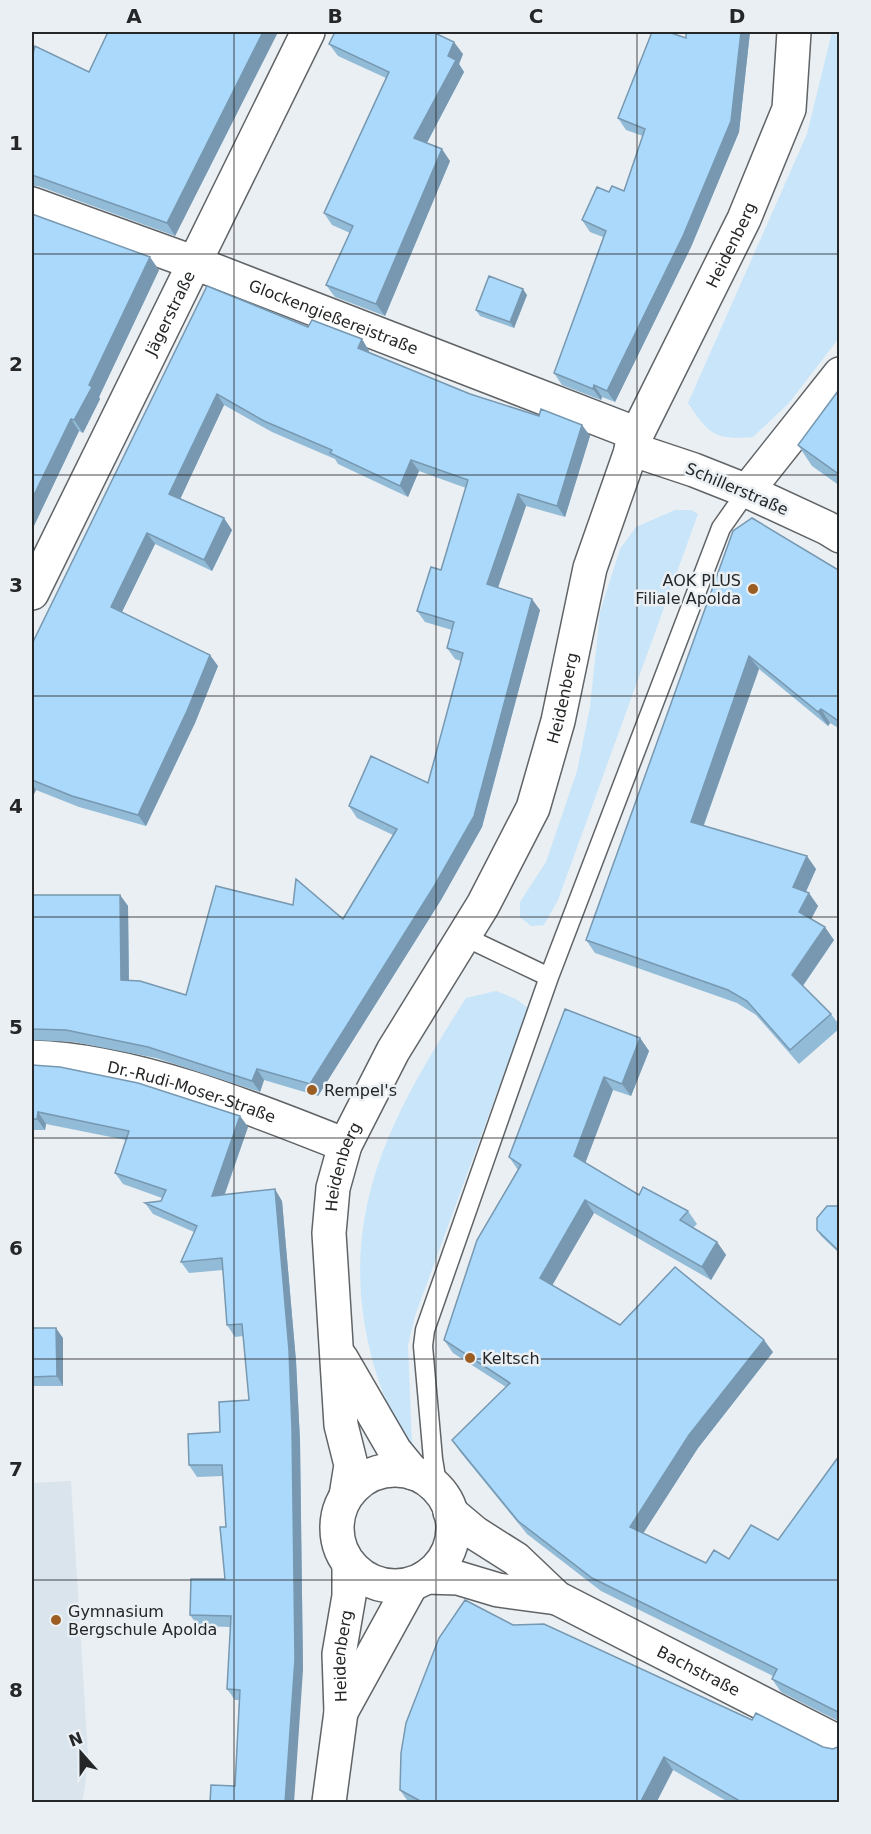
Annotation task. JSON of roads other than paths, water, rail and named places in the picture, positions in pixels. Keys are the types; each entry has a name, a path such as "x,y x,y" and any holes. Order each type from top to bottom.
{"street":[{"name":"Jägerstraße","path":"32,593 308,32"},
{"name":"Heidenberg","path":"346,1496 351,1465 341,1425 339,1354 330,1283 329,1233 333,1188 345,1145 393,1051 483,905 533,808 558,721 590,568 633,441 744,219 789,110 794,32"},
{"name":"Glockengießereistraße","path":"32,204 195,263 633,441"},
{"path":"747,491 840,374"},
{"name":"Schillerstraße","path":"633,441 694,470 747,491 840,536"},
{"name":"Dr.-Rudi-Moser-Straße","path":"32,1057 60,1058 134,1071 283,1120 345,1145"},
{"name":"Heidenberg","path":"339,1354 395,1451 434,1491"},
{"path":"399,1470 434,1491 452,1539 448,1552 439,1566 418,1581 393,1587 376,1584 361,1576 349,1564 340,1548 336,1531 338,1513 346,1496 372,1474 399,1470"},
{"name":"Bachstraße","path":"434,1491 475,1533 516,1559 557,1598 840,1743"},
{"name":"Heidenberg","path":"329,1803 341,1712 339,1654 349,1596 349,1564"},
{"name":"Bachstraße","path":"418,1581 458,1578 498,1590 557,1598"},
{"name":"Heidenberg","path":"341,1712 418,1581"}],"lane":[{"path":"434,1491 424,1357 425,1330 549,977 721,528 747,491"},
{"path":"464,936 549,977"}],"place":[{"name":"AOK PLUS Filiale Apolda","path":"753,589"},
{"name":"Rempel's","path":"312,1090"},
{"name":"Keltsch","path":"470,1358"},
{"name":"Gymnasium Bergschule Apolda","path":"56,1620"}]}
